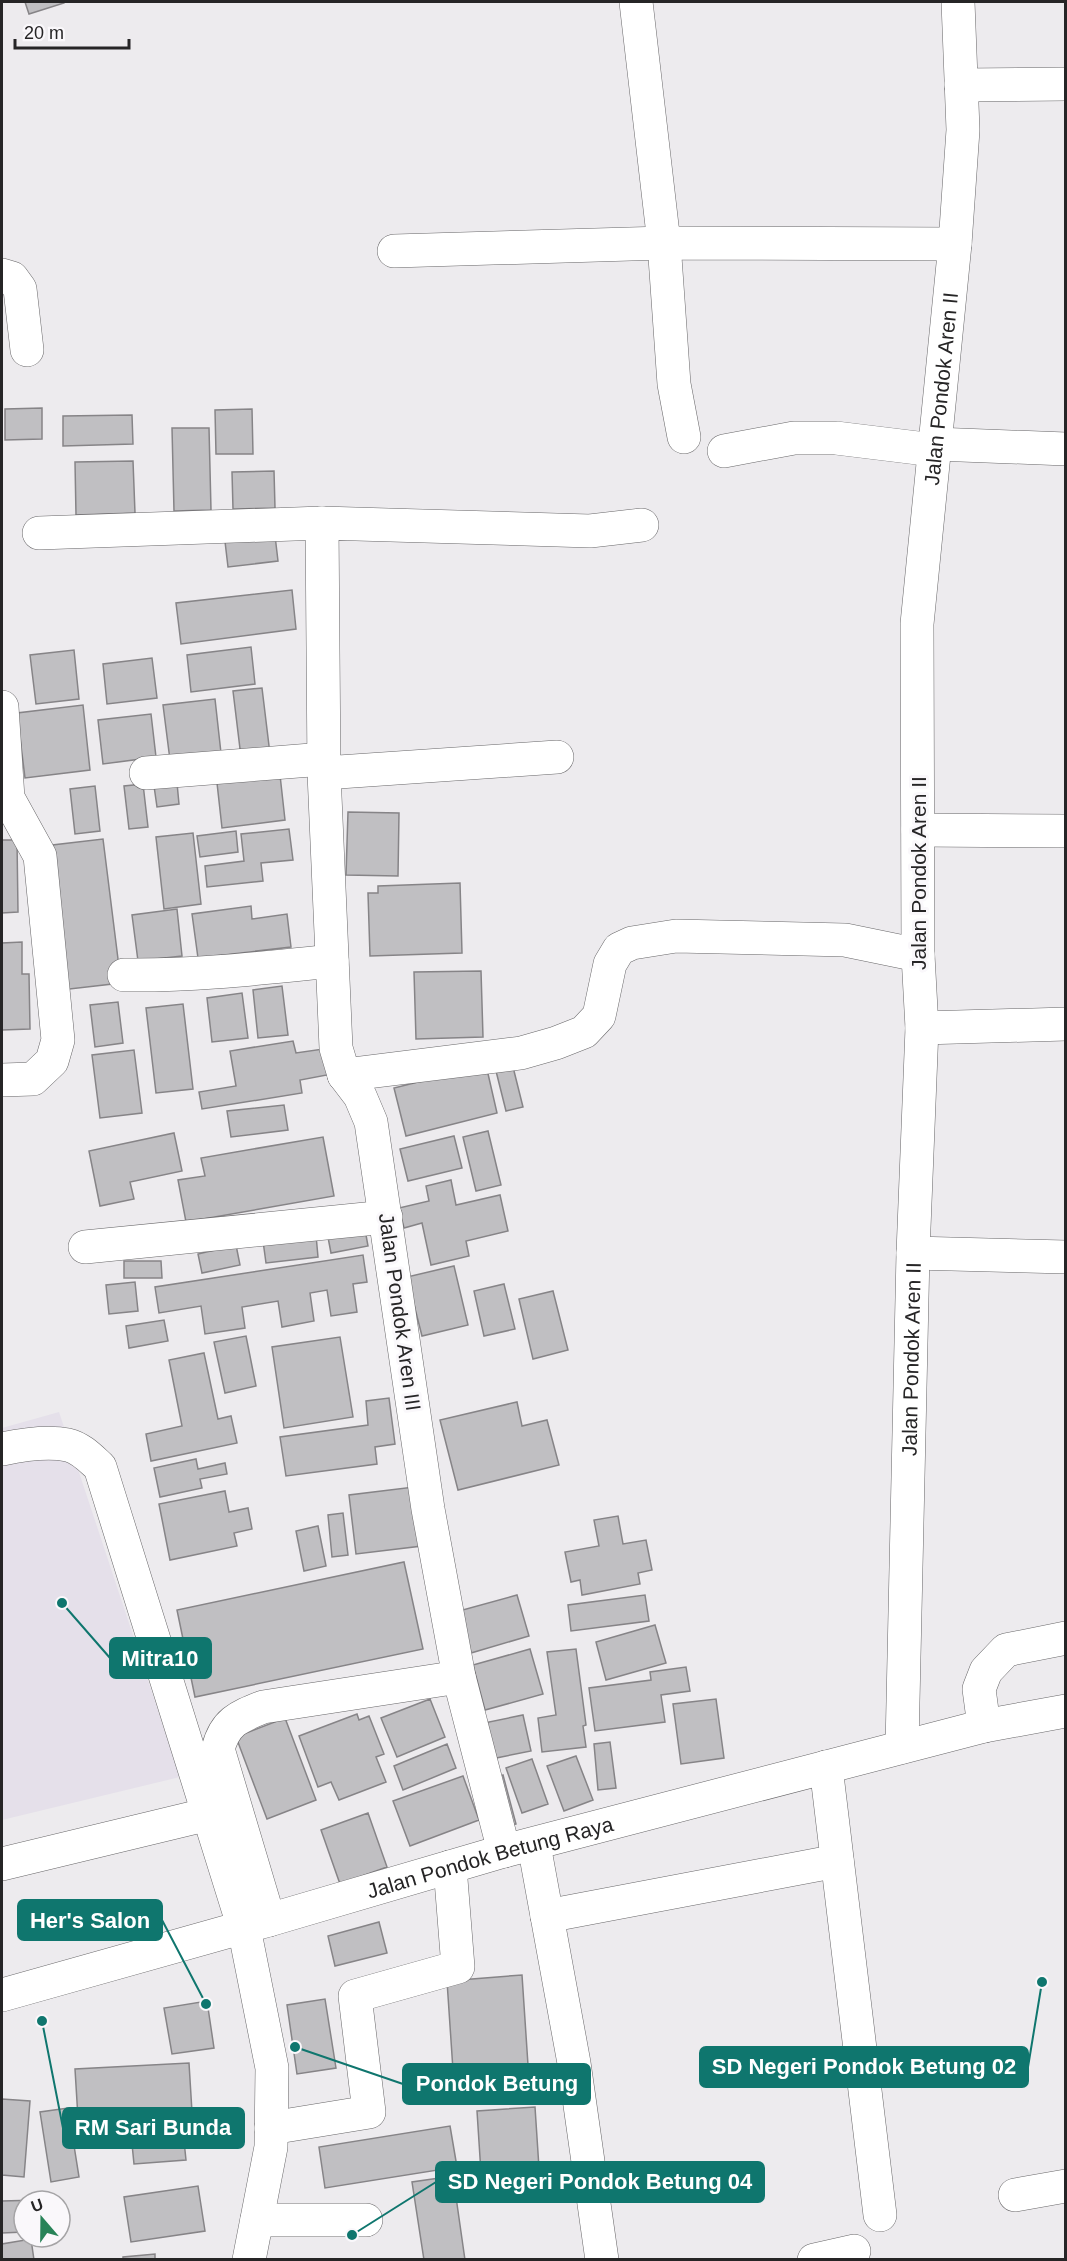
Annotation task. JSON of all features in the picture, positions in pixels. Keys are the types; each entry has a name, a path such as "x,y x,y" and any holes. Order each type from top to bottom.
{"street":[{"path":"636,2 664,243 674,384 684,437"},
{"name":"Jalan Pondok Aren II","path":"902,1747 913,1253 922,1028 918,955 918,624 955,244 963,130 958,2"},
{"path":"962,85 1065,84"},
{"path":"394,250 664,243 955,244"},
{"path":"2,275 12,278 20,289 27,350"},
{"path":"724,451 794,438 836,438 935,447 1065,449"},
{"path":"39,533 322,523 590,531 642,525"},
{"name":"Jalan Pondok Aren III","path":"322,523 324,766 336,1048 344,1075 360,1096 371,1122 428,1509 459,1677 519,1848 547,1916 574,2063 602,2259"},
{"path":"2,706 10,816 40,856 58,1040 52,1061 33,1079 2,1080"},
{"path":"146,773 557,757"},
{"path":"918,830 1065,831"},
{"path":"344,1075 521,1053 584,1032 598,1016 610,964 619,949 632,943 676,936 845,940 918,955"},
{"path":"124,975 166,976 332,961"},
{"path":"922,1028 1065,1024"},
{"path":"85,1247 386,1217"},
{"path":"913,1253 1065,1257"},
{"path":"2,1449 22,1444 69,1445 85,1454 100,1467 208,1814 256,1924"},
{"path":"984,1726 979,1689 986,1671 1006,1650 1065,1638"},
{"path":"246,2258 257,2220 271,2146 272,2068 256,1924 218,1749 224,1731 233,1720 262,1707 459,1677"},
{"name":"Jalan Pondok Betung Raya","path":"2,1995 519,1848 984,1726 1065,1711"},
{"path":"826,1767 880,2215"},
{"path":"2,1864 208,1814"},
{"path":"547,1916 837,1861"},
{"path":"271,2128 369,2112 355,1995 458,1967 450,1867"},
{"path":"1015,2194 1065,2186"},
{"path":"257,2220 366,2220"},
{"path":"814,2259 854,2250"}],"shaded area":[{"path":"59,1412 180,1777 2,1820 2,1428"}],"building":[{"path":"25,2 64,2 64,3 29,14"},
{"path":"42,408 42,439 5,440 5,409"},
{"path":"252,409 253,454 216,454 215,410"},
{"path":"132,415 133,444 63,446 63,416"},
{"path":"172,428 209,428 211,510 174,511"},
{"path":"133,461 135,513 76,515 75,462"},
{"path":"274,471 275,508 233,509 232,472"},
{"path":"274,527 278,561 228,567 224,533"},
{"path":"292,590 296,629 181,644 176,603"},
{"path":"251,647 255,684 191,692 187,655"},
{"path":"74,650 79,699 36,704 30,655"},
{"path":"152,658 157,698 107,704 103,664"},
{"path":"262,688 270,754 241,757 233,691"},
{"path":"215,699 221,753 170,760 163,705"},
{"path":"83,705 90,770 25,778 17,713"},
{"path":"151,714 156,757 103,764 98,720"},
{"path":"280,775 285,820 222,828 217,783"},
{"path":"177,783 179,804 157,807 154,786"},
{"path":"143,784 148,827 129,829 124,786"},
{"path":"95,786 100,831 75,834 70,789"},
{"path":"348,812 399,813 398,876 346,875"},
{"path":"289,829 293,860 261,863 263,881 207,887 205,866 244,861 241,834"},
{"path":"236,831 238,852 200,857 197,836"},
{"path":"193,833 201,904 164,909 156,837"},
{"path":"103,839 121,983 61,990 44,846"},
{"path":"2,840 17,840 18,912 2,913"},
{"path":"460,883 462,953 370,956 368,893 378,893 378,886"},
{"path":"251,906 252,919 287,914 291,947 198,958 192,914"},
{"path":"177,909 182,956 138,961 132,915"},
{"path":"22,942 22,974 29,974 30,1029 2,1030 2,943"},
{"path":"481,971 483,1037 416,1039 414,972"},
{"path":"282,986 288,1035 258,1038 253,990"},
{"path":"242,993 248,1038 212,1042 207,998"},
{"path":"118,1002 123,1043 95,1047 90,1005"},
{"path":"183,1004 193,1089 156,1093 146,1008"},
{"path":"293,1041 296,1053 323,1049 327,1075 300,1080 302,1093 202,1109 199,1092 236,1086 230,1051"},
{"path":"134,1050 142,1113 100,1118 92,1055"},
{"path":"512,1063 523,1107 506,1111 495,1067"},
{"path":"486,1065 497,1113 406,1136 394,1088"},
{"path":"284,1105 288,1130 231,1137 227,1111"},
{"path":"488,1131 501,1185 476,1191 463,1137"},
{"path":"174,1133 182,1171 130,1182 134,1199 100,1206 89,1151"},
{"path":"454,1136 462,1168 408,1181 400,1149"},
{"path":"323,1137 334,1196 186,1222 178,1180 205,1176 201,1158"},
{"path":"451,1180 456,1205 500,1195 508,1231 466,1241 469,1256 431,1265 422,1223 404,1228 399,1208 429,1201 426,1186"},
{"path":"364,1224 368,1246 331,1253 327,1232"},
{"path":"316,1235 318,1257 266,1263 263,1241"},
{"path":"236,1245 240,1265 202,1273 198,1254"},
{"path":"363,1255 367,1282 353,1284 357,1312 331,1316 327,1290 310,1293 314,1321 282,1327 278,1301 242,1307 245,1328 205,1334 201,1306 159,1313 155,1287"},
{"path":"124,1261 161,1261 162,1278 124,1278"},
{"path":"454,1266 468,1325 422,1336 407,1277"},
{"path":"135,1282 138,1311 109,1314 106,1285"},
{"path":"504,1284 515,1329 484,1336 474,1291"},
{"path":"553,1291 568,1350 533,1359 519,1299"},
{"path":"164,1320 168,1341 129,1348 126,1326"},
{"path":"246,1336 256,1386 225,1393 214,1342"},
{"path":"340,1337 353,1417 284,1428 272,1347"},
{"path":"204,1353 218,1419 231,1416 237,1443 151,1461 146,1434 182,1426 169,1360"},
{"path":"389,1398 395,1444 375,1447 377,1464 286,1476 280,1437 368,1425 366,1401"},
{"path":"517,1402 522,1426 547,1420 559,1465 458,1490 440,1420"},
{"path":"196,1459 198,1469 225,1463 227,1474 200,1479 202,1488 160,1497 154,1468"},
{"path":"414,1487 422,1546 356,1554 349,1495"},
{"path":"225,1491 229,1512 248,1508 252,1529 234,1533 237,1546 170,1560 159,1504"},
{"path":"343,1513 348,1555 332,1557 328,1515"},
{"path":"618,1516 623,1544 646,1540 652,1570 638,1573 640,1584 582,1595 580,1580 571,1582 565,1552 599,1546 594,1520"},
{"path":"318,1526 326,1566 304,1571 296,1531"},
{"path":"404,1562 423,1649 195,1697 177,1610"},
{"path":"517,1595 529,1636 471,1653 459,1611"},
{"path":"645,1595 649,1621 571,1631 568,1605"},
{"path":"655,1625 666,1663 606,1680 596,1642"},
{"path":"530,1649 543,1694 485,1710 473,1665"},
{"path":"576,1649 586,1725 583,1726 586,1747 542,1752 538,1718 556,1715 547,1652"},
{"path":"686,1667 690,1691 661,1695 665,1722 595,1731 589,1688 651,1680 650,1672"},
{"path":"430,1699 445,1737 397,1757 381,1718"},
{"path":"716,1699 724,1758 681,1764 673,1704"},
{"path":"357,1714 359,1720 369,1716 384,1754 376,1757 386,1782 339,1800 331,1782 318,1787 299,1736"},
{"path":"523,1715 531,1751 486,1760 479,1724"},
{"path":"285,1718 316,1800 267,1819 236,1737"},
{"path":"610,1742 616,1788 598,1790 594,1744"},
{"path":"447,1744 456,1768 403,1790 394,1766"},
{"path":"576,1756 593,1800 564,1811 547,1766"},
{"path":"532,1759 548,1804 522,1813 506,1768"},
{"path":"503,1775 516,1824 505,1827 492,1779"},
{"path":"463,1776 479,1820 410,1846 393,1801"},
{"path":"368,1813 387,1867 340,1884 321,1830"},
{"path":"379,1922 387,1953 335,1966 328,1936"},
{"path":"522,1975 529,2080 454,2085 447,1981"},
{"path":"325,1999 336,2068 297,2074 287,2005"},
{"path":"207,2001 214,2048 172,2054 164,2008"},
{"path":"189,2063 192,2112 78,2118 75,2069"},
{"path":"2,2099 30,2101 24,2177 2,2175"},
{"path":"535,2107 539,2168 481,2173 477,2111"},
{"path":"68,2108 79,2177 51,2182 40,2112"},
{"path":"450,2126 457,2167 325,2188 319,2147"},
{"path":"184,2141 186,2160 134,2164 132,2144"},
{"path":"453,2176 465,2260 424,2260 412,2182"},
{"path":"198,2186 205,2231 131,2242 124,2197"},
{"path":"2,2201 12,2201 12,2233 2,2233"},
{"path":"12,2242 12,2249 32,2249 34,2260 2,2260 2,2244"},
{"path":"155,2254 155,2260 123,2260 123,2257"}],"place":[{"name":"Mitra10","path":"62,1603"},
{"name":"SD Negeri Pondok Betung 02","path":"1042,1982"},
{"name":"Her's Salon","path":"206,2004"},
{"name":"RM Sari Bunda","path":"42,2021"},
{"name":"Pondok Betung","path":"295,2047"},
{"name":"SD Negeri Pondok Betung 04","path":"352,2235"}]}
